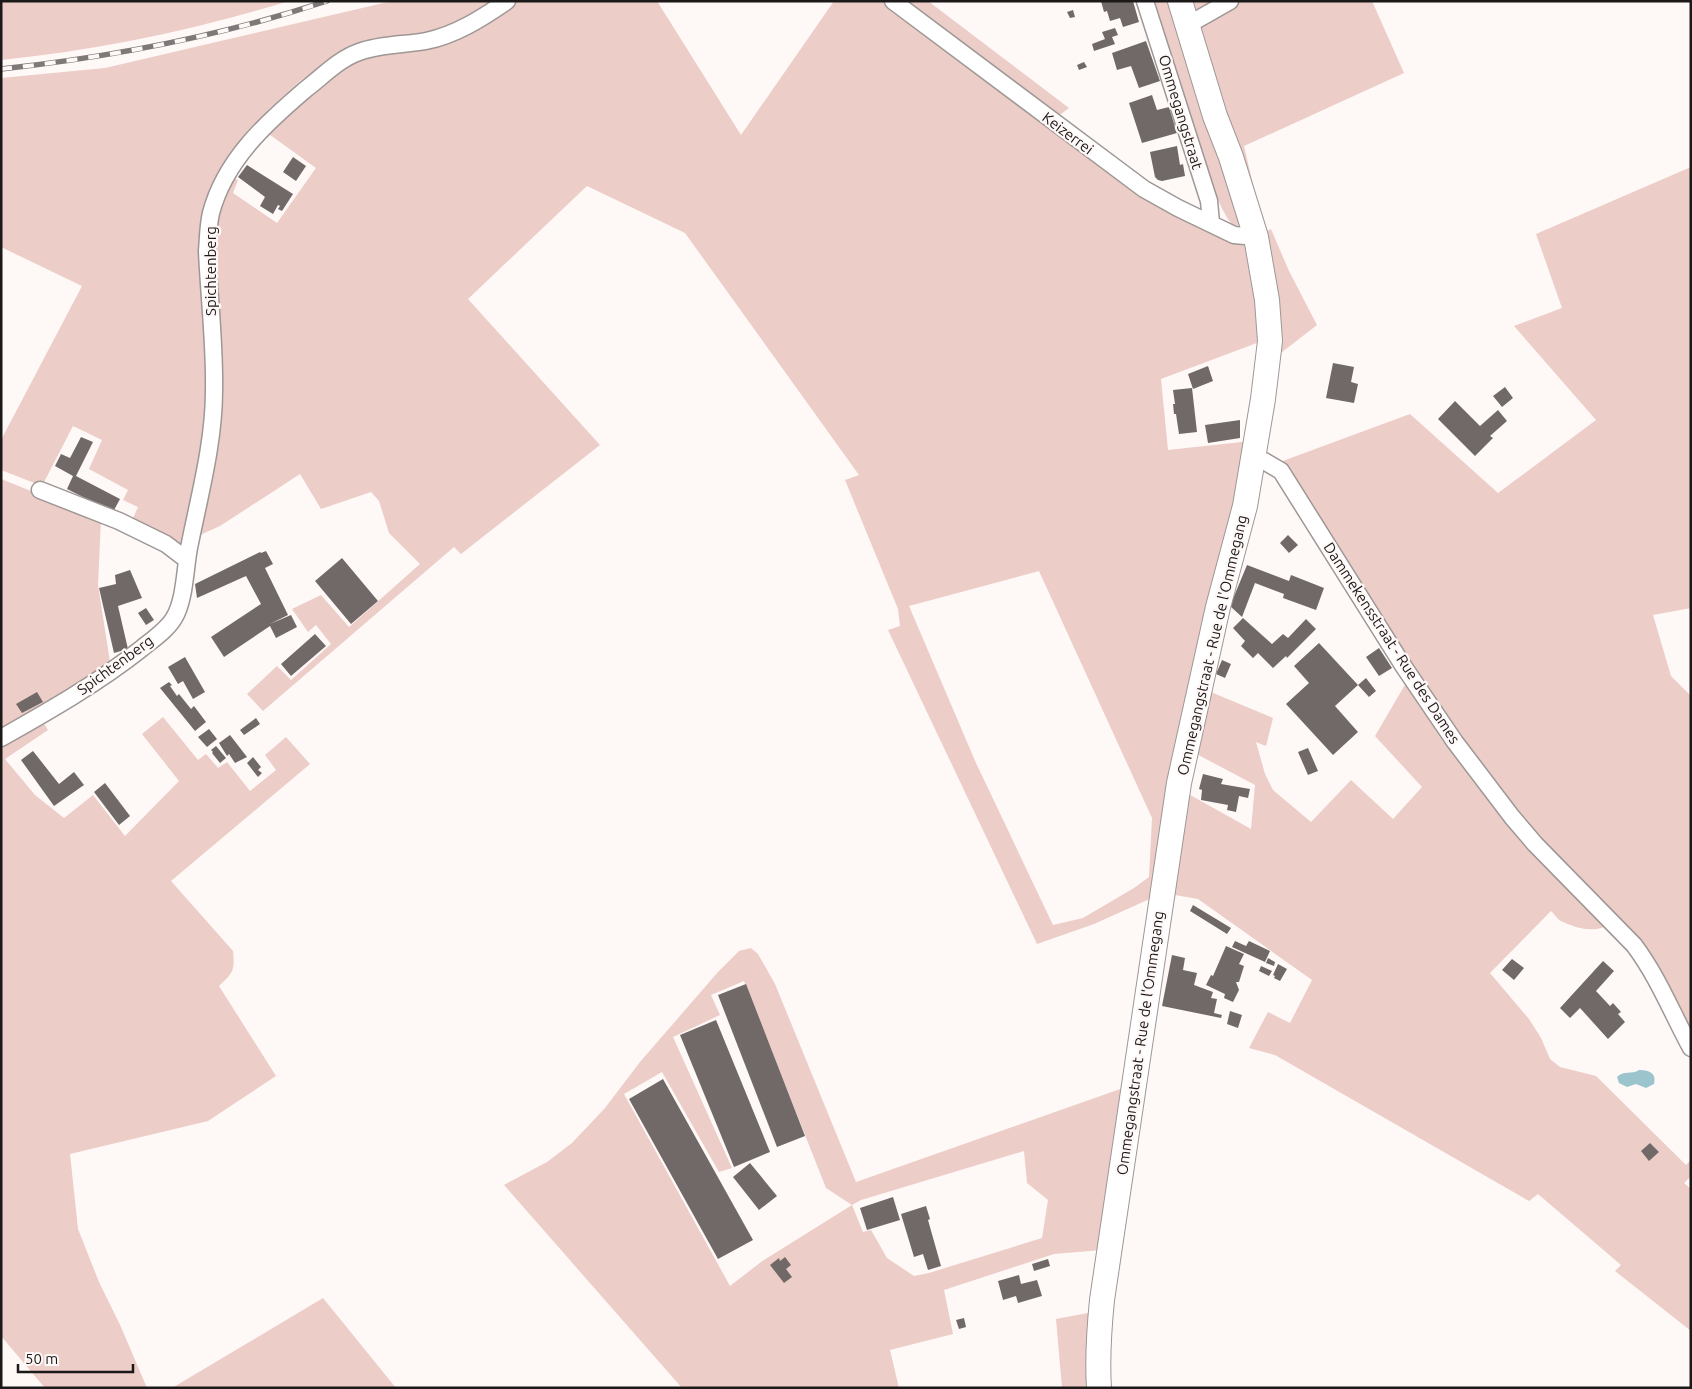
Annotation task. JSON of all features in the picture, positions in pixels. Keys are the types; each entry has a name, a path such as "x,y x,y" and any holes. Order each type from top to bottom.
{"main road":[{"name":"Ommegangstraat - Rue de l'Ommegang","path":"1099,1388 1098,1348 1102,1300 1179,783 1218,607 1240,526 1263,399 1270,342 1267,300 1256,236 1245,197 1215,116 1186,26 1180,1"}],"street":[{"name":"Spichtenberg","path":"1,738 123,663 162,631 174,619 178,611 184,588 187,560 208,452 214,391 207,259 208,230 216,198 231,168 265,125 344,59 359,52 450,35 508,1"},
{"name":"Keizerrei","path":"893,1 1144,189 1234,235 1256,236"},
{"name":"Ommegangstraat","path":"1145,1 1209,201 1211,223"},
{"path":"1186,26 1230,1"},
{"name":"Dammekensstraat - Rue des Dames","path":"1253,459 1264,461 1281,471 1437,716 1512,817 1535,844 1634,945 1644,958 1691,1048"},
{"path":"40,490 119,521 166,544 187,560"}],"shaded area":[{"path":"1,1 289,1 218,21 146,38 74,51 1,60"},
{"path":"392,1 495,1 444,29 351,45 300,81 270,108 245,137 213,191 204,429 183,547 131,523 138,507 123,500 128,490 89,469 102,440 73,426 42,486 1,470 1,440 82,286 1,247 1,78 105,68"},
{"path":"518,1 657,1 741,135 834,1 883,1 1088,154 1162,205 1246,247 1252,253 1262,341 1161,379 1168,450 1251,441 1154,897 1094,924 1037,944 888,630 900,626 898,609 845,480 859,475 685,233 587,186 468,299 600,445 461,554 454,547 263,711 247,694 277,666 291,680 331,644 316,625 308,632 292,609 321,595 349,627 420,564 389,533 379,501 371,492 321,509 300,474 220,526 198,536 216,434 213,241 216,217 232,177 238,180 233,193 277,223 316,168 266,132 347,63","holes":["1039,571 1152,818 1149,877 1083,918 1053,925 976,763 909,606"]},
{"path":"899,1 928,1 1069,108 1056,118"},
{"path":"1155,1 1171,1 1240,225 1233,226 1227,218 1215,192"},
{"path":"1188,1 1372,1 1404,73 1244,146 1256,198 1267,231 1271,229 1289,271 1317,325 1277,356 1199,30 1202,24 1215,11 1209,3 1190,13"},
{"path":"1691,167 1691,608 1653,615 1671,676 1691,696 1691,1034 1637,938 1618,917 1549,852 1521,819 1431,698 1280,462 1410,414 1498,493 1596,420 1514,326 1562,308 1536,234"},
{"path":"1,479 101,519 98,585 110,662 1,732"},
{"path":"1409,678 1606,921 1604,927 1584,929 1558,919 1551,911 1490,973 1529,1019 1541,1038 1550,1059 1560,1067 1596,1076 1686,1165 1691,1160 1691,1176 1684,1183 1691,1189 1691,1331 1615,1271 1621,1265 1538,1194 1529,1201 1275,1055 1249,1048 1268,1012 1290,1023 1312,980 1198,899 1169,894 1183,791 1251,829 1255,785 1191,751 1206,690 1273,718 1266,746 1256,742 1265,774 1273,790 1311,822 1351,780 1393,819 1422,787 1375,736"},
{"path":"163,717 198,760 206,754 218,768 227,762 250,791 276,770 265,755 286,737 310,764 171,881 233,951 234,963 232,971 219,986 276,1076 208,1121 70,1154 78,1229 99,1282 147,1388 45,1388 1,1336 1,744 42,720 48,730 5,759 35,795 64,818 93,795 125,836 179,781 142,734"},
{"path":"751,948 758,954 775,984 856,1182 1126,1087 1102,1250 1054,1254 944,1290 953,1334 890,1350 899,1388 682,1388 504,1185 547,1162 572,1143 605,1108 640,1062 718,972 739,951","holes":["744,981 826,1188 852,1205 761,1262 730,1286 624,1094 662,1072 719,1172 732,1168 673,1037 720,1015 711,995","1024,1151 1027,1183 1048,1200 1042,1238 914,1276 887,1258 871,1230 863,1232 852,1205 861,1200"]},
{"path":"323,1298 396,1388 172,1388"},
{"path":"1093,1312 1087,1388 1062,1388 1056,1319"}],"water":[{"path":"1639,1070 1651,1073 1655,1080 1654,1084 1646,1088 1636,1084 1627,1087 1619,1083 1617,1077 1619,1075"}],"building":[{"path":"1101,1 1133,1 1139,22 1123,27 1120,18 1110,21 1107,11 1104,12"},
{"path":"1073,10 1075,17 1070,18 1067,12"},
{"path":"1115,28 1118,35 1112,37 1115,44 1094,51 1092,44 1105,39 1102,32"},
{"path":"1146,41 1160,81 1139,88 1131,66 1117,70 1112,53"},
{"path":"1084,62 1087,67 1079,70 1077,65"},
{"path":"1152,95 1157,110 1169,107 1177,133 1142,143 1129,103"},
{"path":"1177,146 1180,165 1183,164 1185,176 1162,181 1158,180 1155,177 1150,152"},
{"path":"293,157 306,166 296,181 283,172"},
{"path":"247,165 293,194 282,211 278,209 280,206 278,205 273,214 260,206 265,197 238,177"},
{"path":"1333,363 1354,367 1351,382 1358,384 1354,403 1326,398"},
{"path":"1208,366 1213,381 1193,389 1188,374"},
{"path":"1505,387 1513,398 1502,407 1493,396"},
{"path":"1192,388 1197,432 1179,434 1176,414 1174,414 1173,390"},
{"path":"1455,401 1480,426 1498,410 1507,421 1490,436 1493,438 1475,456 1438,419"},
{"path":"1240,420 1240,438 1208,443 1205,425"},
{"path":"81,437 93,442 76,476 120,499 113,512 67,489 73,476 55,466 61,454 70,458"},
{"path":"1288,535 1298,545 1289,553 1280,543"},
{"path":"266,551 273,564 265,568 288,615 270,624 291,615 297,627 276,638 270,626 224,657 211,637 261,604 246,576 197,598 195,584 260,552"},
{"path":"342,558 378,601 351,624 315,581"},
{"path":"1247,565 1289,581 1291,575 1324,588 1316,610 1283,598 1284,594 1255,583 1242,617 1230,606"},
{"path":"130,570 142,598 118,606 128,649 114,653 99,588 116,584 115,575"},
{"path":"146,608 154,620 146,625 138,613"},
{"path":"1243,618 1272,644 1283,634 1288,638 1306,619 1316,629 1287,658 1286,656 1273,668 1258,653 1253,658 1241,646 1245,641 1233,628"},
{"path":"315,634 326,646 291,676 281,664"},
{"path":"1319,643 1358,685 1335,706 1358,732 1333,755 1286,704 1309,683 1294,666"},
{"path":"1379,648 1392,668 1379,676 1366,657"},
{"path":"185,657 205,692 193,699 183,681 178,684 168,667"},
{"path":"1222,660 1231,664 1225,678 1216,674"},
{"path":"1366,678 1376,691 1369,697 1358,685"},
{"path":"169,682 177,696 179,694 191,709 194,706 206,722 195,731 160,688"},
{"path":"37,692 43,702 22,713 16,704"},
{"path":"256,718 260,724 244,735 240,730"},
{"path":"209,729 217,739 207,747 198,737"},
{"path":"230,735 247,757 235,763 229,754 227,756 219,743"},
{"path":"216,746 226,758 220,763 211,750"},
{"path":"1308,748 1318,771 1308,775 1298,752"},
{"path":"33,751 59,784 74,772 84,785 54,806 21,760"},
{"path":"253,757 261,767 258,770 262,773 258,777 247,763"},
{"path":"1203,774 1223,779 1221,784 1250,789 1248,798 1239,796 1236,812 1227,810 1228,805 1201,800 1202,790 1199,789"},
{"path":"105,783 130,816 119,825 94,792"},
{"path":"1193,905 1231,928 1227,934 1190,911"},
{"path":"1235,941 1246,946 1249,941 1270,951 1265,962 1232,947"},
{"path":"1226,946 1244,954 1239,964 1244,966 1239,982 1236,982 1239,990 1233,1002 1224,998 1225,994 1206,985 1211,975 1213,976"},
{"path":"1172,955 1185,958 1183,970 1197,973 1194,985 1213,992 1211,998 1217,999 1214,1013 1222,1015 1221,1018 1162,1006"},
{"path":"1268,958 1275,962 1274,966 1266,963"},
{"path":"1512,959 1524,968 1514,980 1502,970"},
{"path":"1603,961 1614,971 1596,991 1610,1006 1613,1003 1621,1012 1618,1014 1625,1022 1608,1039 1580,1008 1570,1018 1560,1008"},
{"path":"1278,964 1287,969 1280,981 1274,978 1275,976 1273,975"},
{"path":"1261,966 1272,971 1269,976 1259,971"},
{"path":"746,984 805,1136 777,1147 718,995"},
{"path":"1230,1011 1242,1015 1238,1028 1227,1024"},
{"path":"716,1020 770,1152 734,1167 680,1035"},
{"path":"663,1079 753,1240 718,1259 629,1099"},
{"path":"1650,1143 1659,1152 1649,1161 1641,1151"},
{"path":"750,1163 777,1196 759,1210 733,1177"},
{"path":"893,1197 900,1220 867,1230 860,1208"},
{"path":"926,1206 941,1266 928,1270 923,1254 914,1257 901,1214"},
{"path":"785,1257 791,1265 786,1269 792,1277 784,1283 770,1265 779,1258 780,1261"},
{"path":"1048,1259 1050,1266 1034,1271 1032,1264"},
{"path":"1019,1275 1021,1284 1037,1280 1042,1296 1018,1303 1016,1296 1003,1300 998,1281"},
{"path":"964,1318 966,1327 959,1329 956,1320"}],"railway":[{"path":"1,69 84,58 166,44 247,25 327,1"}]}
